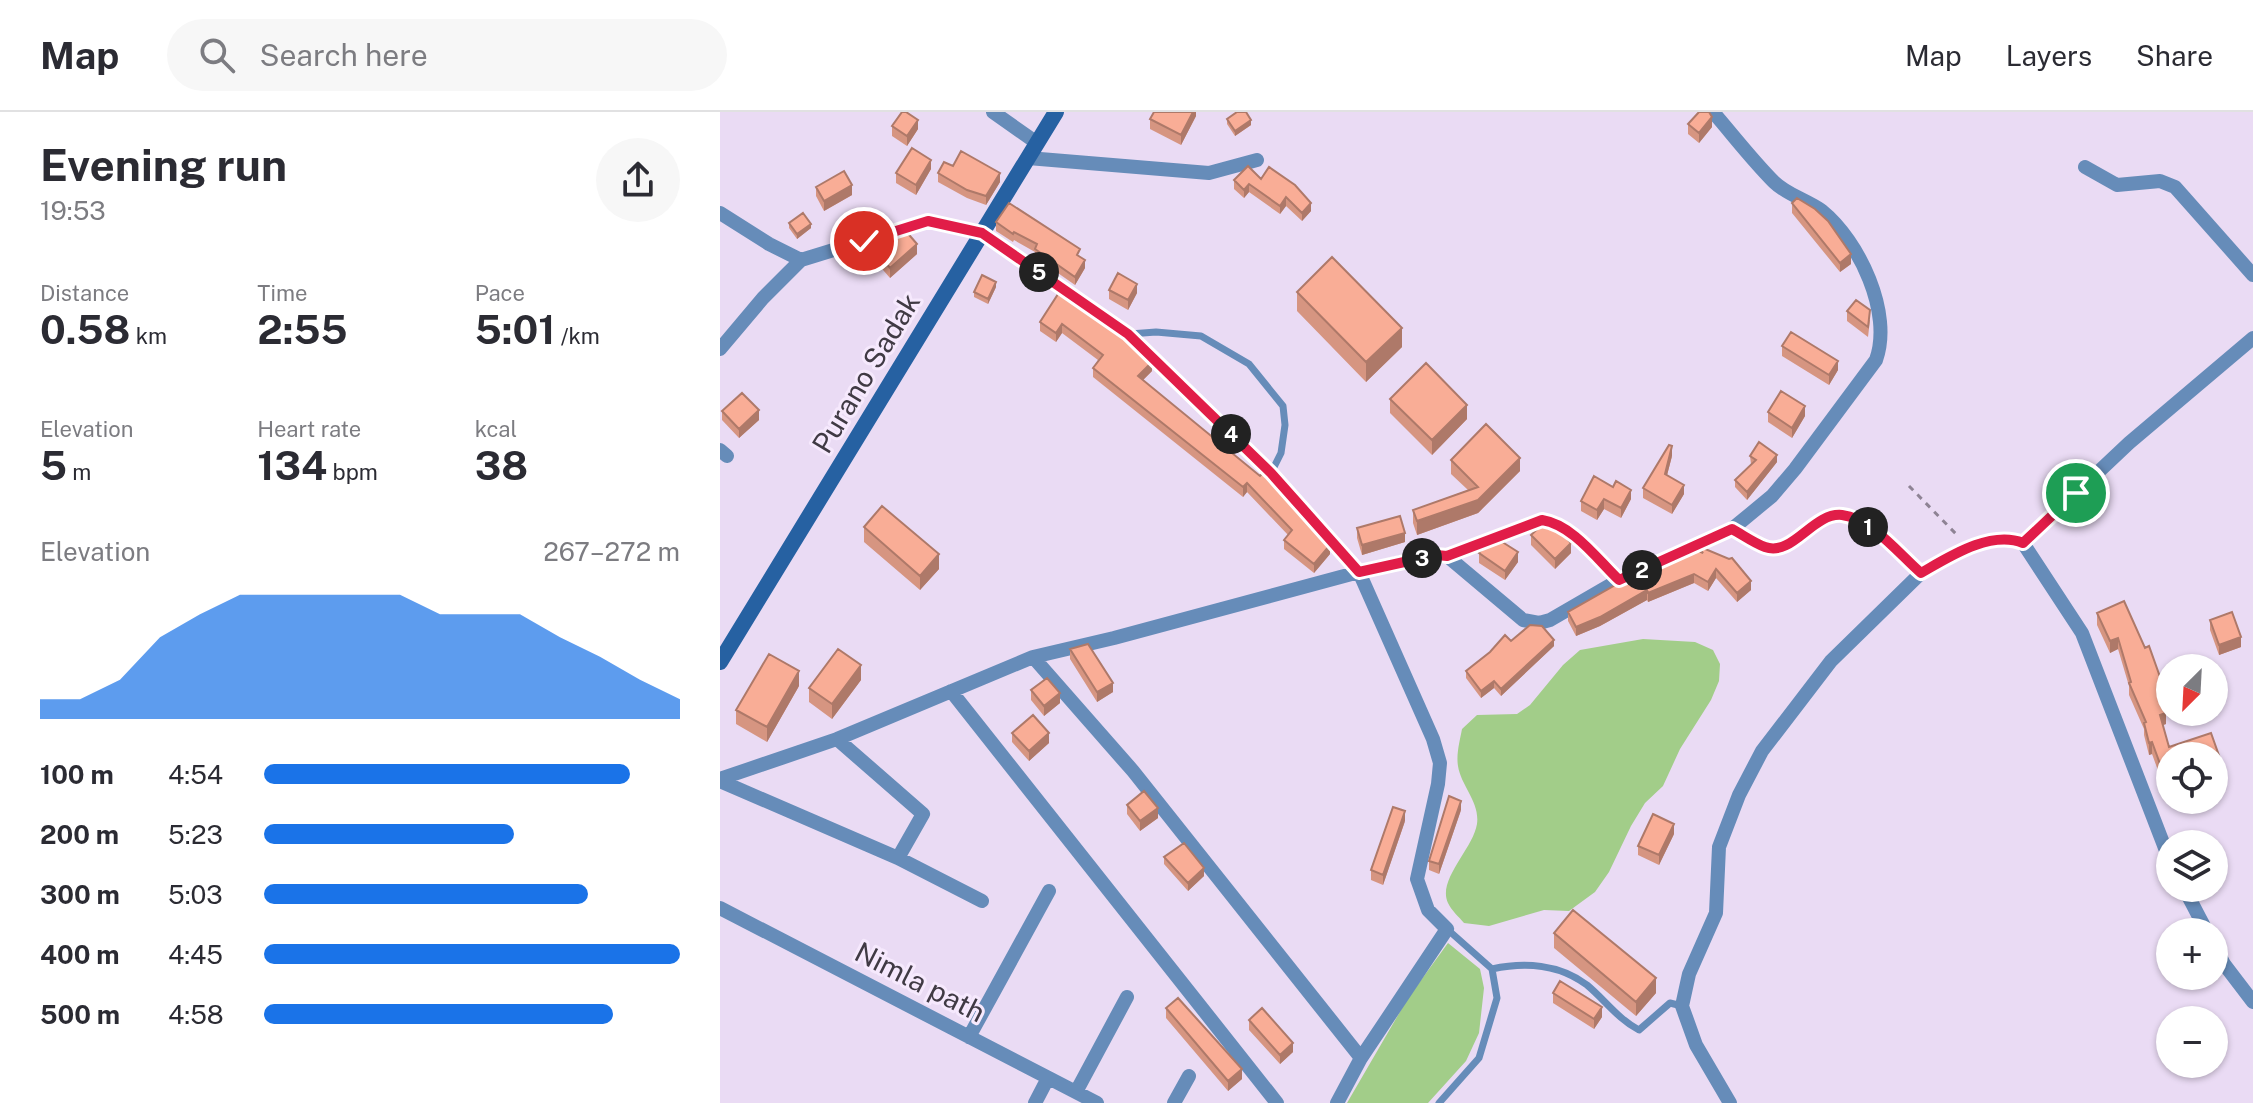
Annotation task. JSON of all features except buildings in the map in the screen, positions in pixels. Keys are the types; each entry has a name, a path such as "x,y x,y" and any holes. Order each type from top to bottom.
{"main road":[{"name":"Purano Sadak","path":"720,662 1056,112"}],"street":[{"path":"993,112 1037,143"},
{"path":"1447,556 1529,623 1550,620 1619,580 1732,529 1772,496 1876,360 1881,333 1869,277 1845,234 1821,211 1777,185 1713,112"},
{"path":"1028,158 1209,173 1257,160"},
{"path":"2085,167 2117,185 2160,181 2175,187 2253,275"},
{"path":"720,213 801,260"},
{"path":"720,349 763,298 801,260 928,221 982,233 1128,334 1271,473 1359,572 1433,739 1440,763 1417,879 1428,910 1447,929 1361,1058 1337,1103"},
{"path":"2023,543 2129,443 2253,338"},
{"path":"1732,529 1767,548 1780,548 1826,516 1844,515 1871,528 1921,573"},
{"path":"720,780 837,739 1033,657 1129,635 1359,572 1436,555 1447,556 1542,520 1566,529 1619,580"},
{"path":"1730,1103 1696,1045 1682,1006 1689,974 1716,913 1719,847 1739,795 1762,751 1831,661 1921,573 1970,548 2002,539 2023,543 2082,633 2158,830"},
{"path":"1033,657 1133,771 1361,1058"},
{"path":"951,691 1277,1103"},
{"path":"837,739 923,814 898,858"},
{"path":"720,780 898,858 982,901"},
{"path":"969,1037 1049,891"},
{"name":"Nimla path","path":"720,908 1097,1103"},
{"path":"2228,969 2253,1002"},
{"path":"1076,1092 1127,997"},
{"path":"1174,1103 1189,1076"},
{"path":"1035,1103 1048,1078"}],"lane":[{"path":"1128,334 1156,332 1201,336 1249,364 1283,406 1285,425 1281,453 1271,473"},
{"path":"1439,1103 1479,1058 1497,998 1492,969 1447,929"},
{"path":"1492,969 1516,963 1557,969 1586,984 1629,1025 1639,1030 1670,1003 1682,1006"}],"path":[{"path":"1909,486 1970,548"}],"green space":[{"path":"1643,639 1695,642 1713,650 1720,664 1719,681 1711,700 1680,749 1663,786 1645,803 1631,826 1609,872 1595,892 1569,911 1544,910 1489,926 1464,923 1449,906 1446,894 1451,874 1477,824 1476,808 1458,766 1462,729 1477,715 1517,714 1530,705 1563,665 1580,650"},
{"path":"1448,943 1480,969 1484,988 1479,1033 1466,1061 1428,1103 1347,1103 1408,998"}],"route":[{"path":"864,241 928,221 982,233 1128,334 1271,473 1359,572 1436,555 1447,556 1542,520 1566,529 1619,580 1732,529 1767,548 1780,548 1826,516 1844,515 1871,528 1921,573 1970,548 2002,539 2023,543 2076,493"}]}
